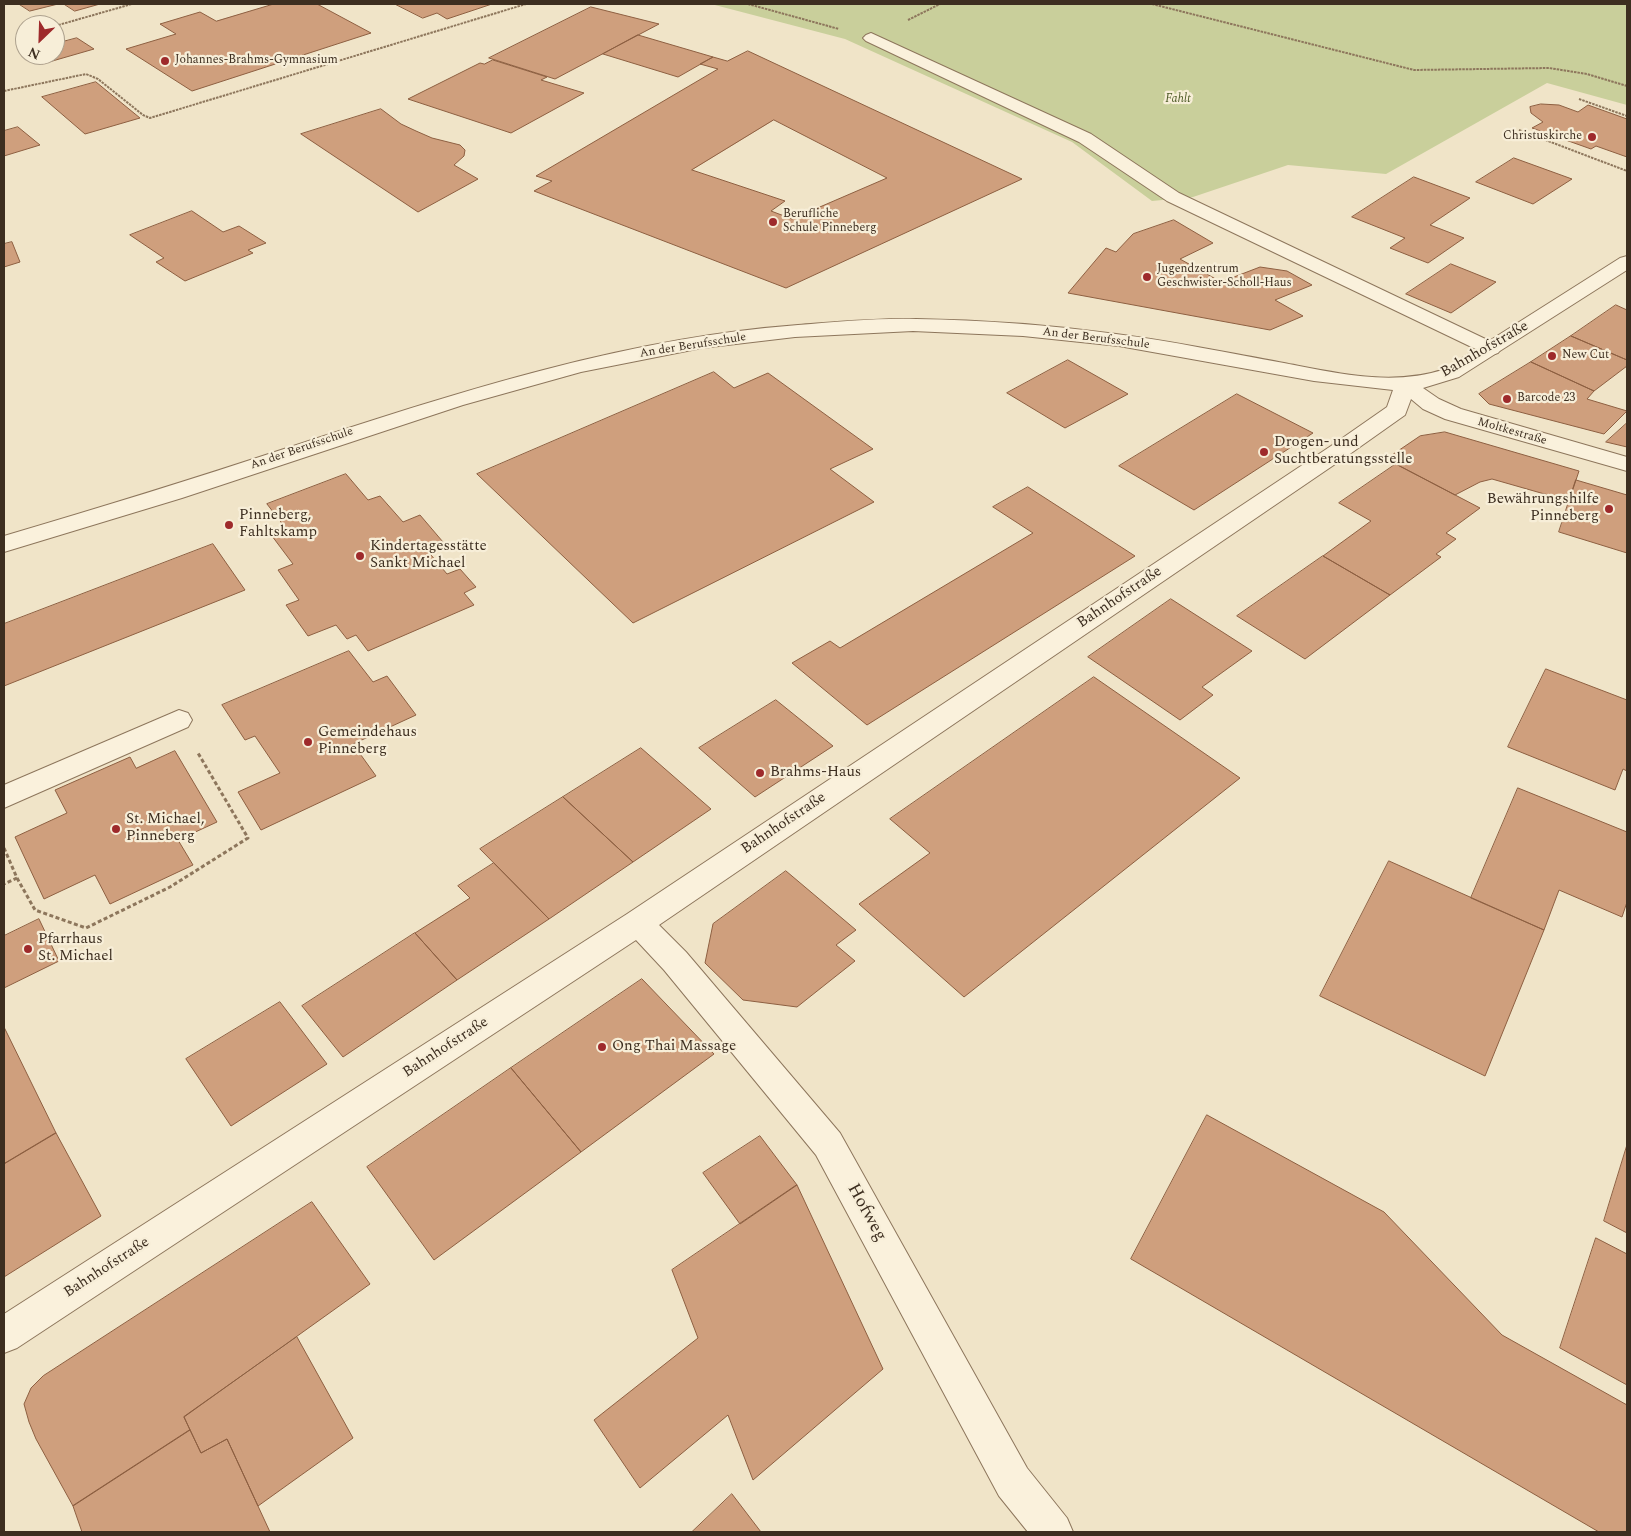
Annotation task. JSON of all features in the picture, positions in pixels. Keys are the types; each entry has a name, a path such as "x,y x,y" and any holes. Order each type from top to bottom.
{"street":[{"path":"871,38 1085,138 1173,197 1491,349"},
{"name":"Bahnhofstraße","path":"4,1335 638,923 1372,429 1397,410 1405,384 1429,381 1452,373 1627,262"},
{"name":"An der Berufsschule","path":"4,544 174,493 454,400 560,371 702,342 795,331 913,325 1023,330 1118,340 1358,382 1405,384"},
{"name":"Moltkestraße","path":"1405,384 1431,404 1453,414 1627,464"},
{"path":"4,797 179,720"},
{"name":"Hofweg","path":"638,923 675,961 828,1144 1013,1482 1053,1532"}],"path":[{"path":"65,23 132,4"},
{"path":"4,91 86,74 98,78 143,115 150,118 526,4"},
{"path":"748,4 871,38"},
{"path":"1152,4 1414,70 1549,68 1587,74 1627,86"},
{"path":"1579,99 1627,116"},
{"path":"1519,130 1627,171"},
{"path":"4,848 17,878 35,910 86,928 170,887 248,838 179,720"},
{"path":"4,884 17,878"}],"green space":[{"name":"Fahlt","path":"711,4 1627,4 1627,105 1547,83 1386,174 1288,165 1193,197 1152,201 1072,142 845,39"}],"building":[{"path":"19,4 58,4 30,11"},
{"path":"64,4 100,4 75,11"},
{"path":"274,4 317,4 371,33 192,91 126,49 176,34 160,24 200,12 216,21"},
{"path":"395,4 492,4 447,19 437,13 423,18"},
{"path":"591,7 659,24 555,79 489,58"},
{"path":"638,35 713,57 678,77 603,54"},
{"path":"77,38 94,49 65,57 65,41"},
{"path":"748,51 1022,179 786,288 534,191 552,181 536,176 718,69 700,64 713,57 727,61","holes":["774,120 887,178 792,219 771,211 785,201 692,170"]},
{"path":"493,60 547,77 541,80 584,93 511,133 408,99 480,63 484,64"},
{"path":"96,82 140,118 85,134 42,97"},
{"name":"Christuskirche","path":"1541,104 1559,105 1578,112 1588,105 1627,119 1627,157 1596,146 1591,149 1532,128 1543,122 1531,113 1530,107"},
{"path":"381,109 401,124 416,131 432,138 460,145 465,150 464,156 454,165 478,179 418,212 301,134"},
{"path":"18,127 40,145 4,156 4,131"},
{"path":"1514,158 1572,179 1533,204 1476,182"},
{"path":"1414,177 1470,198 1430,225 1464,238 1428,263 1390,248 1405,238 1352,217"},
{"path":"192,211 223,232 239,226 266,243 248,250 253,253 185,281 156,262 164,258 130,235"},
{"name":"Jugendzentrum Geschwister-Scholl-Haus","path":"1174,220 1213,243 1180,259 1221,282 1260,267 1287,271 1312,285 1275,300 1303,316 1270,330 1068,293 1106,248 1116,252 1133,234"},
{"path":"12,242 20,262 4,267 4,244"},
{"path":"1451,264 1496,282 1451,313 1406,294"},
{"path":"1616,305 1627,310 1627,360 1571,336"},
{"path":"1571,336 1627,360 1627,366 1594,391 1531,362"},
{"path":"1068,360 1128,394 1065,428 1007,393"},
{"path":"1531,362 1594,391 1587,399 1627,411 1604,434 1489,404 1479,394"},
{"path":"714,372 734,388 768,373 873,449 830,469 874,502 633,623 477,474"},
{"path":"1237,394 1313,433 1194,510 1119,466"},
{"path":"1627,423 1627,447 1606,442"},
{"path":"1445,432 1579,471 1569,501 1492,479 1480,482 1455,495 1386,459 1420,436"},
{"path":"1396,464 1480,508 1446,533 1456,539 1436,554 1441,557 1390,595 1323,556 1371,521 1339,503"},
{"name":"Kindertagesstätte Sankt Michael","path":"346,474 368,500 380,496 403,522 420,515 443,542 426,549 447,574 460,569 476,587 464,593 474,605 368,651 356,635 347,639 336,625 308,636 286,605 299,600 278,570 293,564 272,536 287,530 267,504"},
{"path":"1576,480 1627,495 1627,553 1559,532"},
{"path":"1028,487 1135,556 867,725 792,663 830,641 840,648 1033,533 993,507"},
{"path":"213,544 245,590 4,686 4,624"},
{"path":"1323,556 1390,595 1305,659 1237,616"},
{"path":"1171,599 1252,651 1202,687 1213,695 1180,720 1088,657"},
{"name":"Gemeindehaus Pinneberg","path":"349,651 373,682 387,676 416,715 353,744 376,776 261,830 238,792 280,773 255,736 245,740 222,705"},
{"path":"1546,669 1627,700 1627,771 1623,769 1615,790 1508,747"},
{"path":"1094,677 1240,778 964,997 859,904 930,853 890,819"},
{"name":"Brahms-Haus","path":"776,700 833,746 755,797 699,748"},
{"path":"641,748 711,809 633,862 563,797"},
{"name":"St. Michael, Pinneberg","path":"175,751 217,822 178,840 193,865 110,904 95,875 44,899 15,837 67,813 55,790 130,757 136,768"},
{"path":"1518,788 1627,832 1627,902 1622,917 1559,890 1544,930 1471,898"},
{"path":"563,797 633,862 549,919 480,849"},
{"path":"1389,861 1544,930 1485,1076 1320,996"},
{"path":"494,863 549,919 457,980 415,933 470,898 458,886"},
{"path":"786,871 856,930 836,945 855,961 797,1007 743,1000 705,963 713,924"},
{"name":"Pfarrhaus St. Michael","path":"39,919 59,961 4,988 4,936"},
{"path":"415,933 457,980 343,1057 302,1006"},
{"path":"642,979 714,1054 581,1152 511,1068"},
{"path":"280,1002 327,1064 231,1126 186,1059"},
{"path":"4,1027 56,1133 4,1164"},
{"path":"511,1068 581,1152 434,1260 367,1167"},
{"path":"1207,1115 1384,1212 1502,1335 1627,1405 1627,1532 1599,1532 1131,1259"},
{"path":"56,1133 101,1216 4,1277 4,1164"},
{"path":"760,1136 797,1185 740,1224 703,1173"},
{"path":"1627,1145 1627,1233 1604,1221"},
{"path":"797,1185 883,1369 753,1480 728,1415 640,1488 594,1420 698,1338 672,1270"},
{"path":"312,1202 370,1284 184,1417 190,1430 73,1506 36,1439 29,1422 24,1404 31,1388 43,1376"},
{"path":"1596,1238 1627,1254 1627,1385 1560,1348"},
{"path":"297,1337 353,1438 258,1506 227,1439 201,1453 184,1417"},
{"path":"190,1430 201,1453 227,1439 270,1532 82,1532 73,1506"},
{"path":"732,1494 761,1532 692,1532"}],"place":[{"name":"Johannes-Brahms-Gymnasium","path":"165,61"},
{"name":"Christuskirche","path":"1592,137"},
{"name":"Berufliche Schule Pinneberg","path":"773,222"},
{"name":"Jugendzentrum Geschwister-Scholl-Haus","path":"1147,277"},
{"name":"New Cut","path":"1552,356"},
{"name":"Barcode 23","path":"1507,399"},
{"name":"Drogen- und Suchtberatungsstelle","path":"1264,452"},
{"name":"Bewährungshilfe Pinneberg","path":"1609,509"},
{"name":"Pinneberg, Fahltskamp","path":"229,525"},
{"name":"Kindertagesstätte Sankt Michael","path":"360,556"},
{"name":"Gemeindehaus Pinneberg","path":"308,742"},
{"name":"Brahms-Haus","path":"760,773"},
{"name":"St. Michael, Pinneberg","path":"116,829"},
{"name":"Pfarrhaus St. Michael","path":"28,949"},
{"name":"Ong Thai Massage","path":"602,1047"}]}
